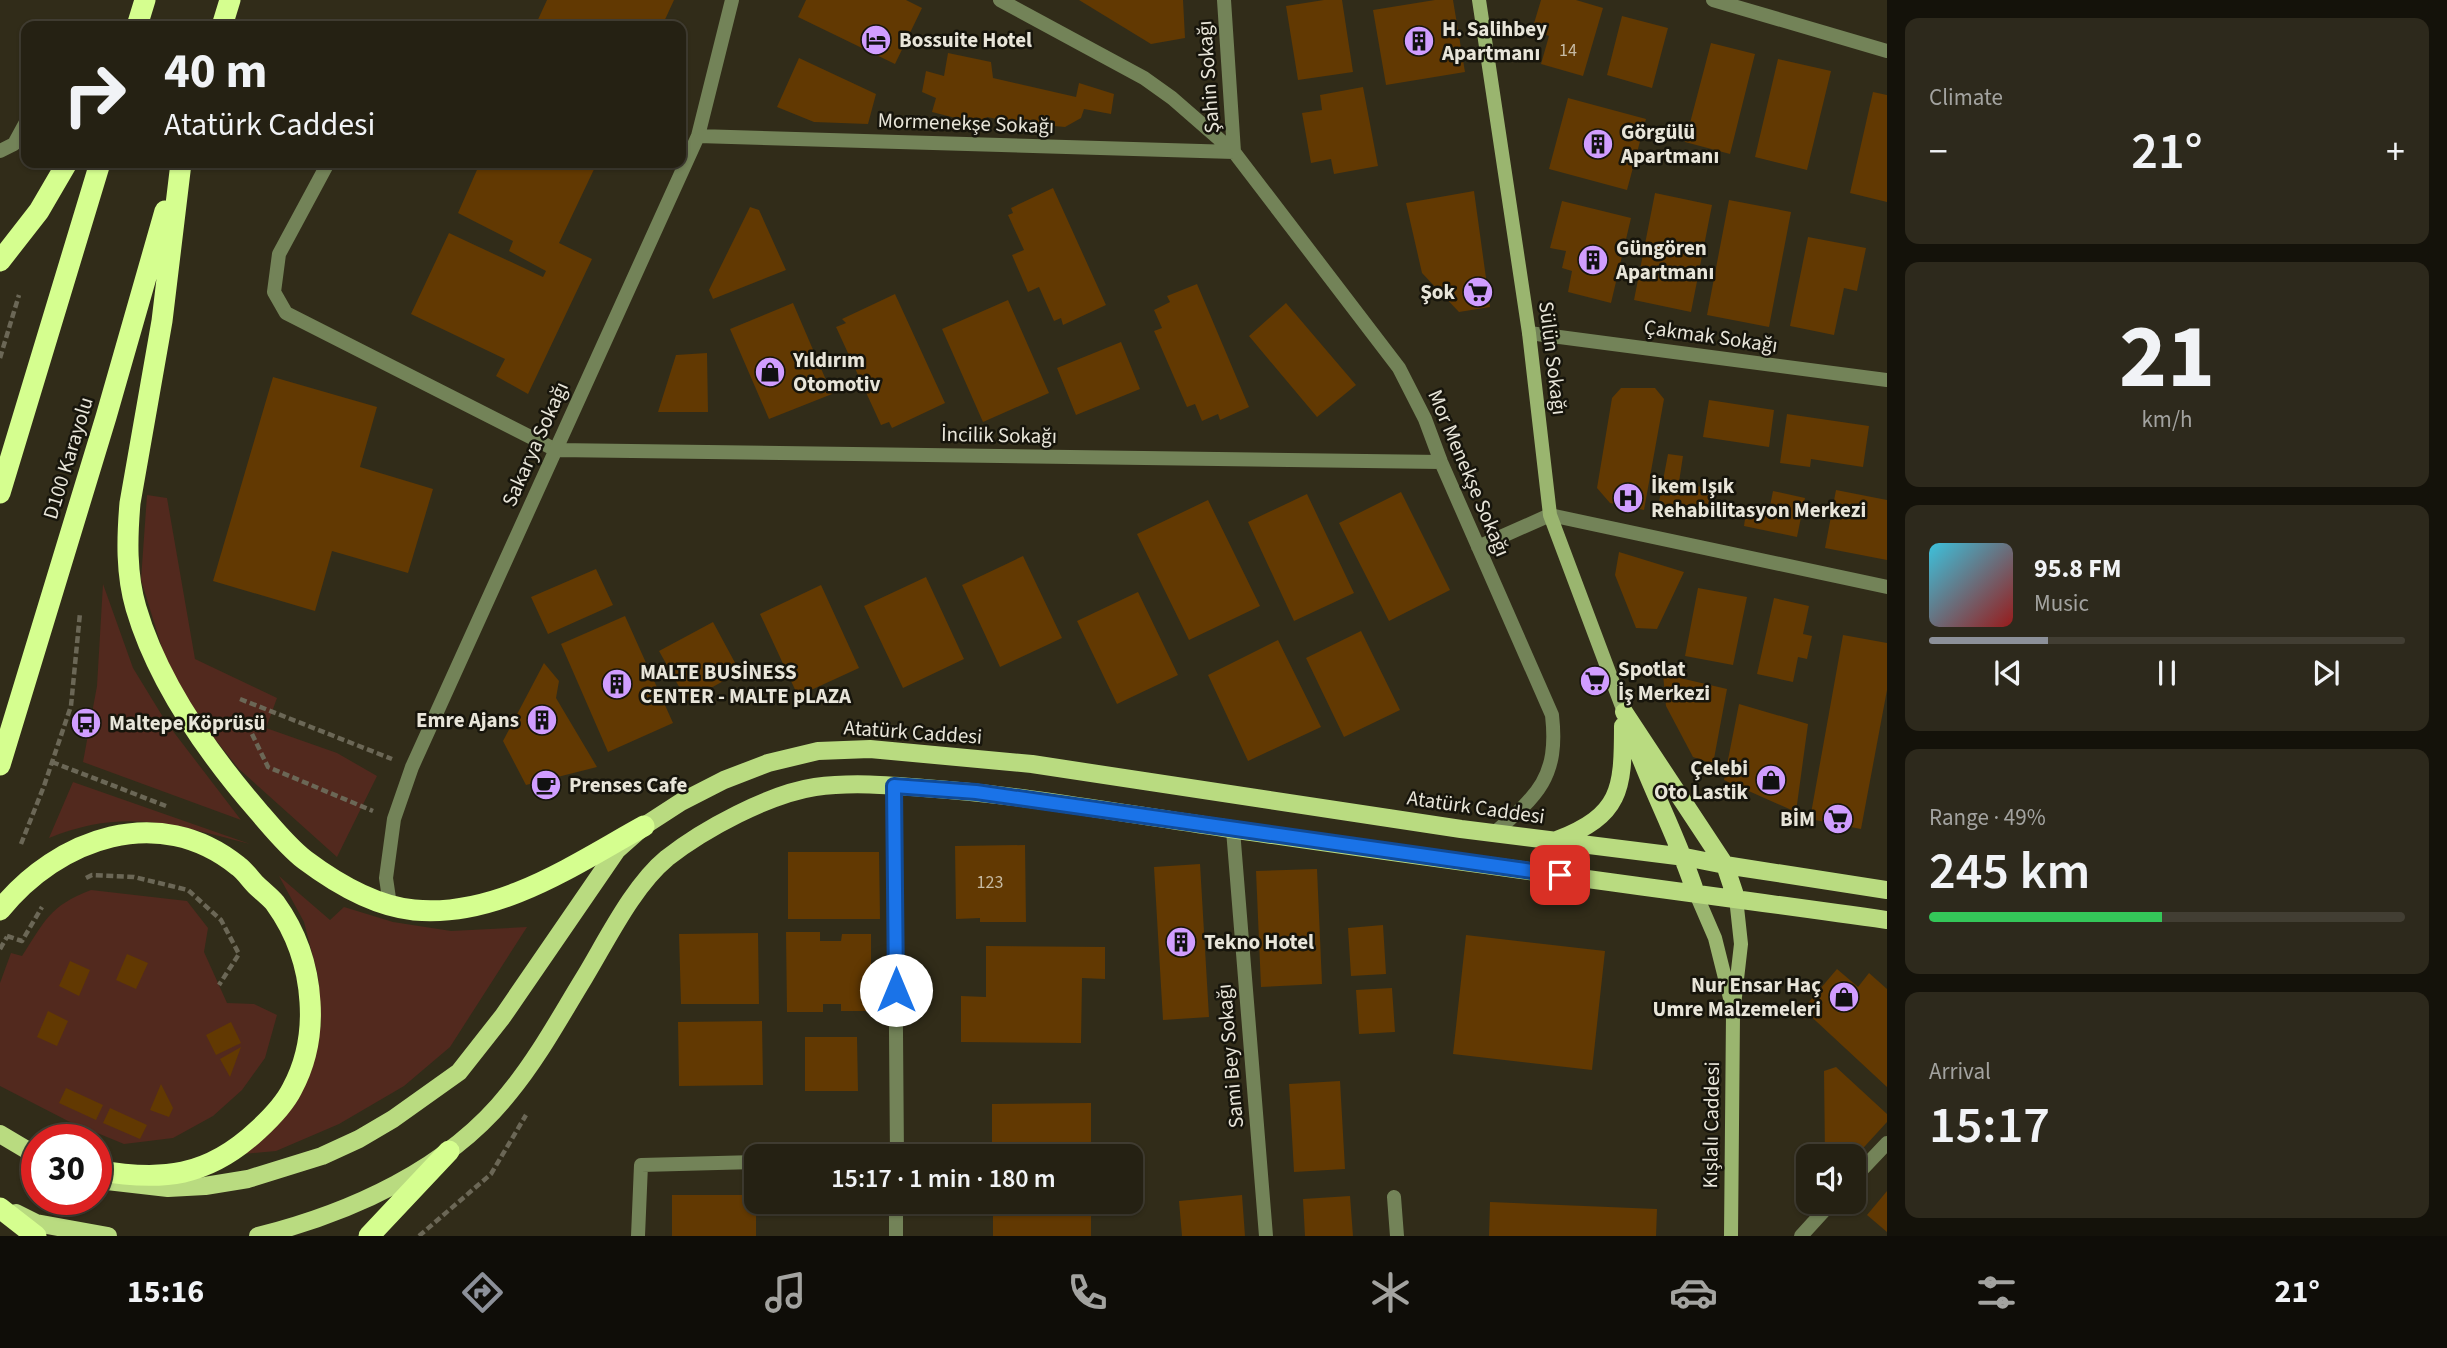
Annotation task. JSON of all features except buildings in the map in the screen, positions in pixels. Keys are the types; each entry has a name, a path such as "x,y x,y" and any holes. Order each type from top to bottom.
{"highway":[{"path":"139,21 145,0"},
{"path":"224,21 230,0"},
{"path":"0,261 38,211 64,168"},
{"path":"0,493 98,168"},
{"path":"179,168 162,321 130,503 128,562 135,605 145,637 174,693 208,747 282,839 304,859 356,893 414,910 467,907 527,888 644,826"},
{"name":"D100 Karayolu","path":"0,765 179,168"},
{"path":"0,910 42,868 91,841 125,833 168,834 219,853 239,866 274,902 295,937 309,980 309,1040 292,1089 275,1113 230,1154 201,1168 143,1176 112,1172"},
{"path":"369,1236 449,1151"},
{"path":"0,1207 36,1236"}],"main road":[{"path":"1554,841 1593,823 1605,813 1611,802 1623,769 1623,712"},
{"path":"1623,712 1659,805 1685,857 1696,894"},
{"path":"1623,712 1725,865 1736,898"},
{"name":"Atatürk Caddesi","path":"112,1183 168,1188 205,1186 248,1179 322,1156 393,1119 459,1072 503,1016 617,850 644,826 713,785 768,763 818,751 870,749 1032,764 1494,833 1685,857 1887,890"},
{"path":"258,1236 334,1212 410,1175 449,1151 480,1126 530,1065 631,903 664,861 691,841 776,796 813,787 852,784 976,792 1887,920"},
{"path":"0,1134 21,1146"},
{"path":"0,1207 37,1223 108,1236"}],"street":[{"name":"Sakarya Sokağı","path":"686,163 698,136 732,0"},
{"name":"Mor Menekşe Sokağı","path":"1000,0 1144,78 1172,98 1234,152 1399,368 1425,419 1441,462 1552,715 1554,739 1551,762 1535,795 1494,833"},
{"name":"Şahin Sokağı","path":"1224,0 1234,152"},
{"name":"Sülün Sokağı","path":"1479,0 1529,333 1550,515 1623,712"},
{"path":"1713,0 1887,51"},
{"path":"0,151 14,144 21,131"},
{"name":"Mormenekşe Sokağı","path":"698,136 1234,152"},
{"path":"325,168 279,254 274,292 286,313 556,450"},
{"name":"Sakarya Sokağı","path":"390,905 386,877 394,819 412,767 684,168"},
{"name":"Çakmak Sokağı","path":"1529,333 1887,380"},
{"name":"İncilik Sokağı","path":"556,450 1441,462"},
{"path":"1478,547 1550,515 1887,587"},
{"path":"894,786 897,1144"},
{"name":"Sami Bey Sokağı","path":"1233,830 1266,1236"},
{"name":"Kışlalı Caddesi","path":"1696,894 1715,938 1733,1014"},
{"name":"Kışlalı Caddesi","path":"1731,1236 1733,1014 1741,944 1736,898"},
{"path":"1866,1165 1887,1143"},
{"path":"638,1236 641,1166 744,1162"},
{"path":"1394,1197 1397,1236"},
{"path":"896,1236 897,1214"},
{"path":"1801,1236 1821,1214"}],"path":[{"path":"0,358 19,295"},
{"path":"21,844 71,706 80,613"},
{"path":"240,699 412,767"},
{"path":"252,734 268,767 394,819"},
{"path":"81,880 92,875 134,877 188,890 220,920 239,954 219,985"},
{"path":"7,936 22,941 44,904"},
{"path":"419,1236 491,1174 531,1105"}],"shaded area":[{"path":"147,495 167,498 195,659 277,698 266,728 337,753 377,776 337,857 239,769 198,718 166,661 141,580"},
{"path":"103,584 133,668 166,722 241,820 83,762 97,686"},
{"path":"73,782 250,844 173,826 126,821 102,823 49,838"},
{"path":"279,876 330,920 344,907 393,922 451,931 527,927 450,1047 404,1086 339,1124 276,1151 243,1154 310,1074 321,1025 318,976 304,922"},
{"path":"91,890 187,901 208,928 204,952 227,1003 254,1004 277,1015 265,1058 242,1090 213,1116 173,1138 124,1144 112,1139 112,1124 75,1124 0,1086 0,983 11,953 22,956 49,916 77,896"}],"place":[{"name":"Bossuite Hotel","path":"876,40"},
{"name":"H. Salihbey Apartmanı","path":"1419,41"},
{"name":"Görgülü Apartmanı","path":"1598,144"},
{"name":"Güngören Apartmanı","path":"1593,260"},
{"name":"Şok","path":"1478,292"},
{"name":"Yıldırım Otomotiv","path":"770,372"},
{"name":"İkem Işık Rehabilitasyon Merkezi","path":"1628,498"},
{"name":"Spotlat İş Merkezi","path":"1595,681"},
{"name":"MALTE BUSİNESS CENTER - MALTE pLAZA","path":"617,684"},
{"name":"Emre Ajans","path":"542,720"},
{"name":"Maltepe Köprüsü","path":"86,723"},
{"name":"Çelebi Oto Lastik","path":"1771,780"},
{"name":"Prenses Cafe","path":"546,785"},
{"name":"BİM","path":"1838,819"},
{"name":"Tekno Hotel","path":"1181,942"},
{"name":"Nur Ensar Haç Umre Malzemeleri","path":"1844,997"}],"route":[{"path":"896,990 894,786 976,792 1560,875"}]}
